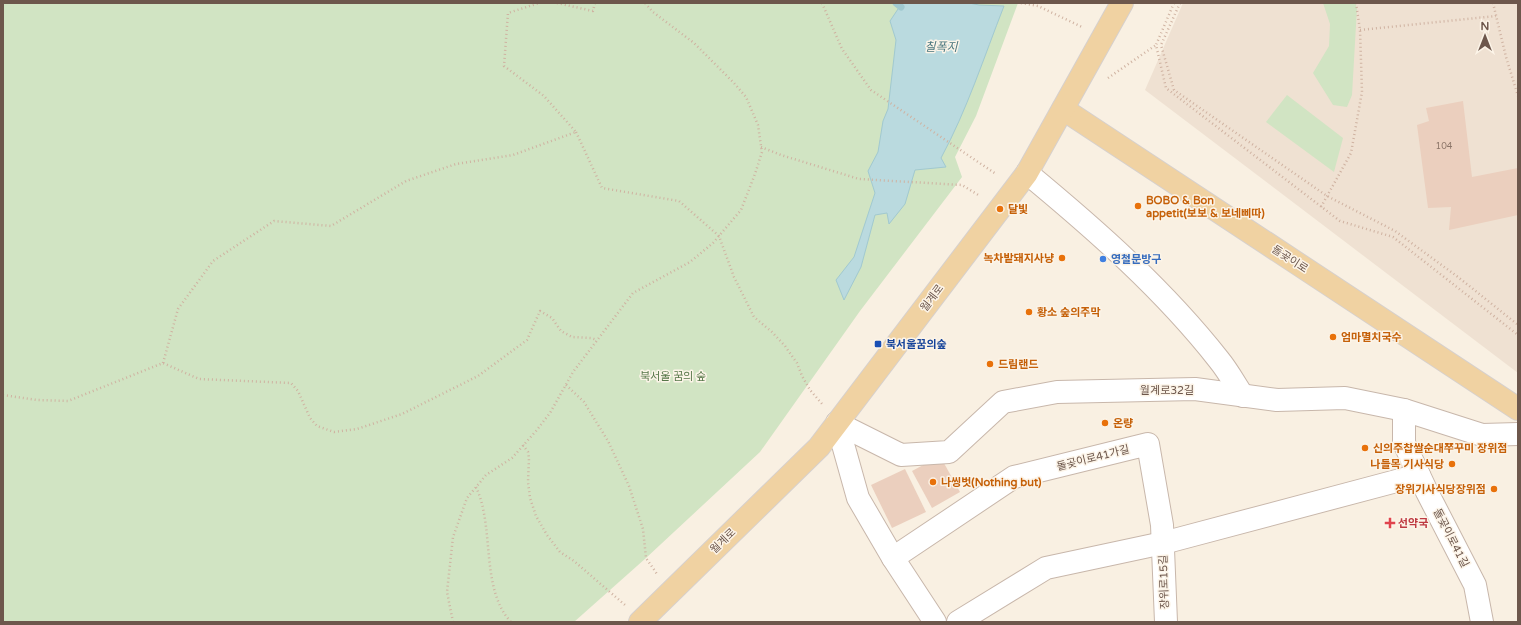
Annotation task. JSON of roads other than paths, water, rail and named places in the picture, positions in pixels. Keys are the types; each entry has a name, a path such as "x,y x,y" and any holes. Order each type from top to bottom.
{"main road":[{"name":"월계로","path":"640,621 819,447 1022,180 1122,3"},
{"name":"돌곶이로","path":"1063,109 1518,409"}],"street":[{"path":"1022,180 1078,215 1158,289 1220,361 1243,396"},
{"name":"월계로32길","path":"840,420 901,455 949,452 1003,402 1056,392 1194,389 1277,400 1344,398 1404,410 1482,435 1518,434"},
{"name":"돌곶이로41길","path":"1404,410 1404,443 1475,585 1482,622"},
{"path":"840,420 858,498 893,558 935,622"},
{"name":"돌곶이로41가길","path":"893,558 1014,477 1148,444 1162,525 1163,542"},
{"path":"958,622 1046,568 1163,542 1419,475"},
{"name":"장위로15길","path":"1163,542 1164,621"}],"water":[{"name":"칠폭지","path":"902,3 969,3 1004,6 975,83 941,158 946,167 915,170 905,204 889,224 887,213 875,215 861,267 844,300 836,280 854,257 875,193 868,171 878,152 883,121 888,109 896,40 890,21"}],"waterway":[{"path":"896,3 901,7"}],"place":[{"name":"BOBO & Bon appetit(보보 & 보네삐따)","path":"1138,206"},
{"name":"달빛","path":"1000,209"},
{"name":"녹차밭돼지사냥","path":"1062,258"},
{"name":"영철문방구","path":"1103,259"},
{"name":"황소 숲의주막","path":"1029,312"},
{"name":"엄마멸치국수","path":"1333,337"},
{"name":"북서울꿈의숲","path":"878,344"},
{"name":"드림랜드","path":"990,364"},
{"name":"온량","path":"1105,423"},
{"name":"신의주찹쌀순대쭈꾸미 장위점","path":"1365,448"},
{"name":"나들목 기사식당","path":"1452,464"},
{"name":"나씽벗(Nothing but)","path":"933,482"},
{"name":"장위기사식당장위점","path":"1494,489"},
{"name":"선약국","path":"1390,523"}],"park label":[{"name":"북서울 꿈의 숲","path":"673,376"}]}
